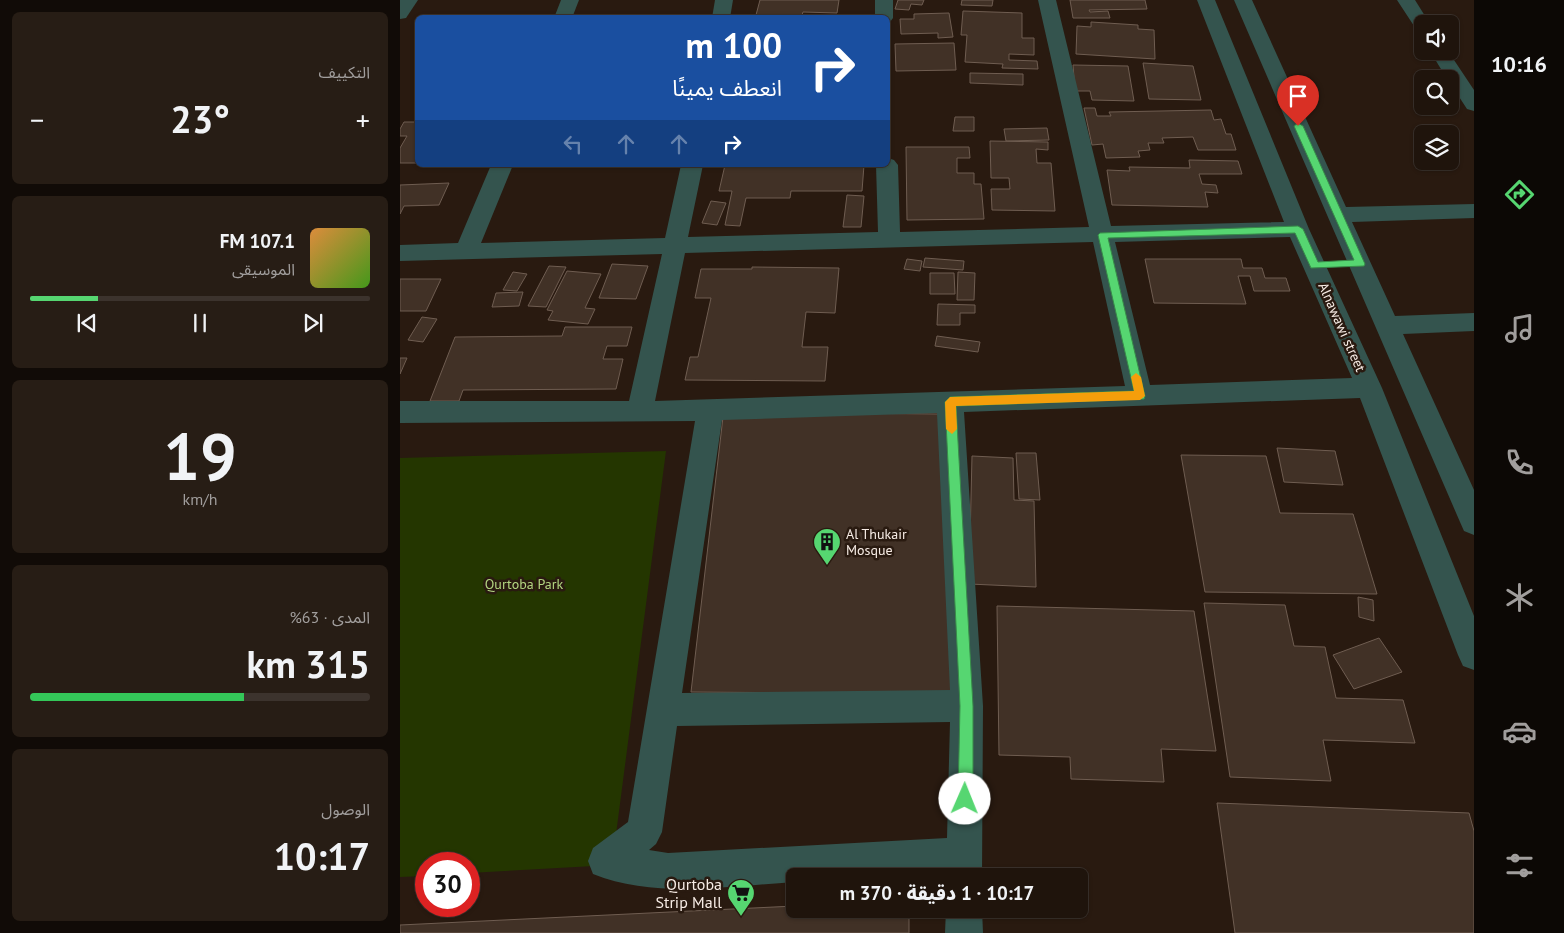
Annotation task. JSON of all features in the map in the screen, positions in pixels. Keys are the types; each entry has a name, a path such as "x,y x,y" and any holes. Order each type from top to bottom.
{"street":[{"path":"400,14 408,0"},
{"path":"564,15 570,0"},
{"path":"722,15 724,0"},
{"path":"884,0 884,15"},
{"path":"1047,0 1140,396"},
{"name":"Alnawawi street","path":"1206,0 1298,229 1369,388 1474,655"},
{"path":"1243,0 1474,522"},
{"path":"1406,0 1416,15"},
{"path":"1445,60 1474,105"},
{"path":"466,251 501,167"},
{"path":"640,412 692,167"},
{"path":"887,167 889,240"},
{"path":"1338,215 1474,211"},
{"path":"400,252 1298,229"},
{"path":"1314,266 1360,264"},
{"path":"1388,325 1474,322"},
{"path":"400,412 640,412 1369,388"},
{"path":"710,410 644,832 606,861 668,871 965,866 967,706 950,402"},
{"path":"663,710 967,706"},
{"path":"964,918 964,933"}],"green space":[{"name":"Qurtoba Park","path":"666,451 612,865 480,872 480,852 415,852 415,876 400,877 400,458"}],"building":[{"path":"760,0 839,0 837,13 803,12 802,15 756,15"},
{"path":"898,0 924,0 922,5 911,4 909,10 895,9"},
{"path":"962,0 993,0 992,6 961,5"},
{"path":"1070,0 1145,0 1147,9 1089,10 1090,12 1108,11 1110,18 1073,18"},
{"path":"963,11 1022,13 1022,38 1034,38 1034,55 1009,54 1009,60 1037,61 1038,69 1002,68 1003,64 965,62 967,35 961,35"},
{"path":"949,13 953,37 938,38 938,33 901,34 900,19 914,19 914,14"},
{"path":"1091,22 1138,25 1138,29 1154,30 1155,59 1076,54 1077,26 1091,27"},
{"path":"954,43 956,70 896,71 895,44"},
{"path":"1143,63 1193,66 1201,100 1149,99"},
{"path":"1073,65 1128,66 1134,101 1092,100 1090,91 1075,91"},
{"path":"970,73 1023,74 1023,85 970,83"},
{"path":"1084,108 1095,108 1097,116 1111,116 1109,112 1211,110 1214,120 1221,119 1226,134 1231,134 1236,150 1198,150 1193,137 1162,138 1164,143 1148,143 1150,150 1138,151 1140,157 1106,158 1103,144 1092,145"},
{"path":"955,117 974,117 974,131 953,131"},
{"path":"404,122 415,122 415,163 400,163 400,148 407,136 400,136 400,129"},
{"path":"1047,128 1049,140 1006,141 1004,129"},
{"path":"990,141 1048,142 1048,150 1036,149 1037,163 1051,163 1055,211 992,210 991,189 1010,189 1009,178 991,178"},
{"path":"906,147 969,147 970,158 957,158 957,173 974,173 974,184 981,184 984,219 907,220"},
{"path":"1189,160 1238,161 1242,174 1199,174 1202,184 1216,185 1218,193 1205,192 1208,207 1112,205 1107,170 1130,171 1129,167 1190,168"},
{"path":"725,167 864,167 862,191 791,191 790,198 746,198 740,226 725,225 732,191 719,191"},
{"path":"449,183 439,205 404,206 400,214 400,185"},
{"path":"847,195 864,196 861,227 843,227"},
{"path":"711,201 726,203 717,225 702,223"},
{"path":"925,258 964,261 963,270 923,267"},
{"path":"907,259 922,261 920,271 904,269"},
{"path":"1145,259 1241,259 1243,268 1262,268 1265,278 1286,278 1290,291 1254,291 1250,276 1238,276 1246,304 1154,303"},
{"path":"612,264 648,266 636,299 599,298"},
{"path":"549,266 566,267 546,307 528,306"},
{"path":"752,267 839,268 835,313 806,312 802,347 828,347 825,381 685,380 690,357 698,357 711,298 695,298 701,269 752,269"},
{"path":"567,271 601,274 585,308 595,309 588,324 548,320 553,311 547,310"},
{"path":"513,272 527,274 517,291 503,290"},
{"path":"958,272 975,273 974,300 957,300"},
{"path":"930,273 954,273 955,294 930,294"},
{"path":"400,279 441,279 426,311 400,311"},
{"path":"523,292 519,306 492,307 496,293"},
{"path":"938,304 975,305 975,313 960,313 960,325 937,325"},
{"path":"422,317 437,319 423,342 408,340"},
{"path":"565,327 632,327 627,346 607,346 603,359 623,359 616,389 463,390 459,401 430,401 455,337 562,336"},
{"path":"937,336 980,342 978,352 935,346"},
{"path":"400,358 407,358 400,374"},
{"name":"Al Thukair Mosque","path":"829,413 939,414 953,694 691,692 723,417"},
{"path":"1277,448 1335,451 1343,485 1284,482"},
{"path":"1016,453 1036,453 1040,500 1019,499"},
{"path":"1181,455 1266,456 1280,513 1353,514 1377,594 1205,592"},
{"path":"972,456 1013,458 1014,500 1034,501 1036,587 969,584"},
{"path":"1358,597 1373,600 1374,621 1359,617"},
{"path":"1204,603 1285,605 1294,646 1325,647 1336,698 1403,700 1415,743 1323,740 1331,781 1230,777"},
{"path":"997,606 1194,611 1216,751 1161,749 1164,782 1071,779 1070,757 999,755"},
{"path":"1379,638 1402,672 1354,689 1333,655"},
{"path":"1217,803 1469,813 1474,831 1474,933 1235,933"},
{"name":"Qurtoba Strip Mall","path":"786,906 786,918 909,918 909,933 400,933 400,925"}],"slow traffic":[{"path":"952,429 950,402 1140,396 1136,377"}],"place":[{"name":"Al Thukair Mosque","path":"827,566"},
{"name":"Qurtoba Strip Mall","path":"741,917"}],"route":[{"path":"965,799 967,706 950,402 1140,396 1103,235 1298,229 1314,266 1360,264 1298,126"}]}
